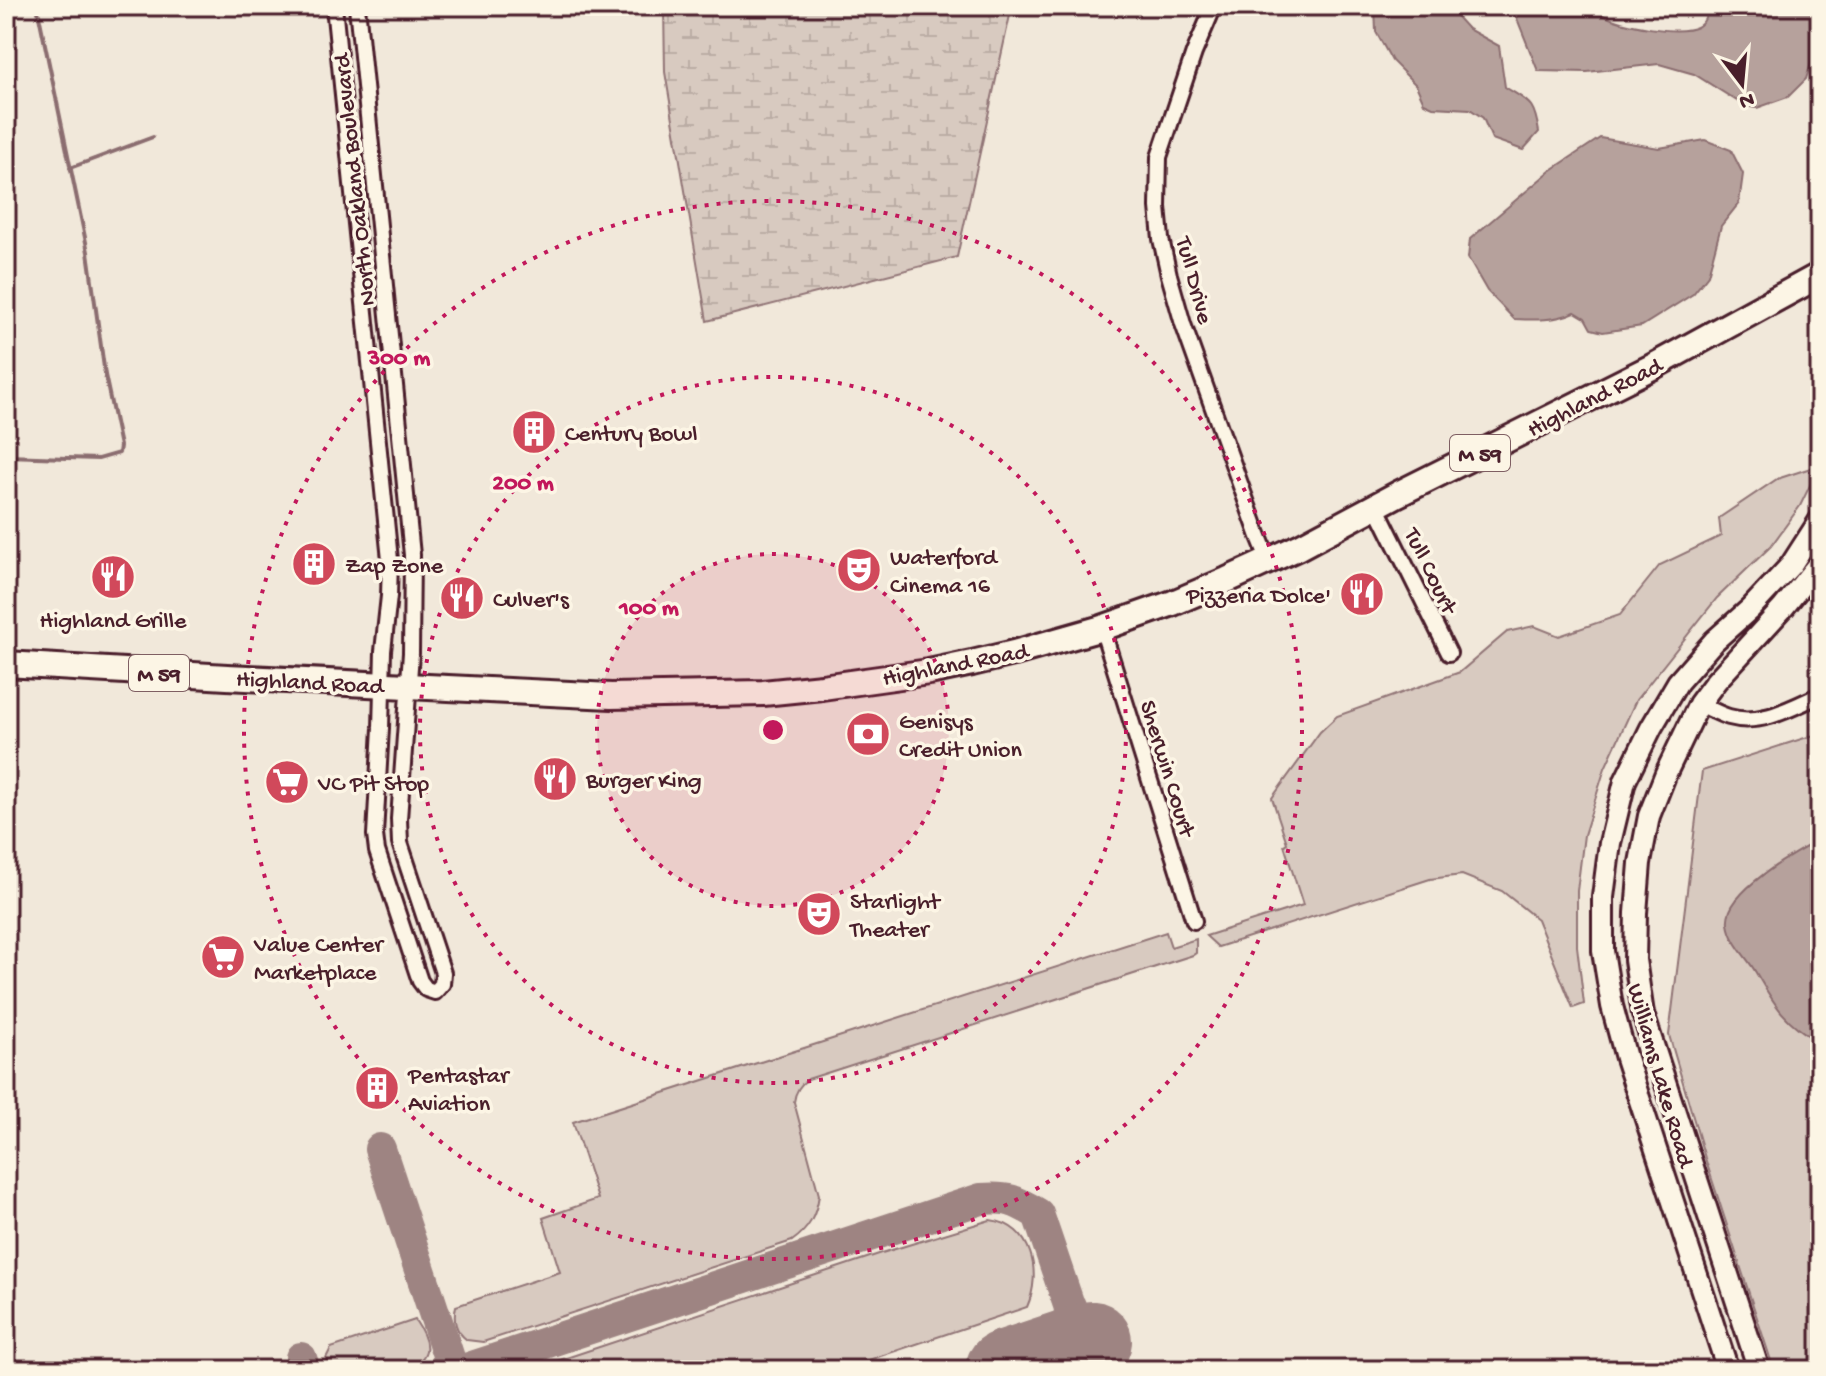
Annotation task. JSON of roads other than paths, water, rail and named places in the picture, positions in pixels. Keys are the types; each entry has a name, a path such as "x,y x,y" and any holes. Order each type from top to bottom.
{"highway":[{"name":"Highland Road","path":"6,664 596,696 763,693 929,672 1014,653 1102,628 1173,603 1269,561 1652,367 1820,275"}],"main road":[{"name":"Williams Lake Road","path":"1728,1370 1626,1058 1612,1006 1603,951 1603,897 1610,843 1625,781 1651,728 1678,682 1714,641 1750,609 1791,565 1820,520"},
{"name":"Williams Lake Road","path":"1759,1370 1643,1014 1635,960 1636,913 1640,863 1649,816 1699,704 1820,562"},
{"path":"1739,656 1761,618 1796,581 1799,569 1797,565 1791,565"},
{"path":"1699,704 1686,700 1690,684 1732,638 1750,609"}],"street":[{"name":"North Oakland Boulevard","path":"334,6 390,560 375,825 377,851 420,981 426,989 435,992 442,984 443,973 400,843 411,653 412,555 357,6"},
{"name":"Tull Drive","path":"1214,6 1194,53 1159,157 1161,239 1183,324 1269,561"},
{"name":"Tull Court","path":"1376,506 1449,653"},
{"name":"Sherwin Court","path":"1102,628 1194,921"},
{"path":"1699,704 1730,717 1757,720 1820,695"}],"waterway":[{"path":"6,456 98,459 119,453 120,446 105,375 88,252 37,6"},
{"path":"70,168 153,137"}],"place":[{"name":"Century Bowl","path":"534,432"},
{"name":"Zap Zone","path":"314,564"},
{"name":"Waterford Cinema 16","path":"859,570"},
{"name":"Highland Grille","path":"113,577"},
{"name":"Pizzeria Dolce'","path":"1362,594"},
{"name":"Culver's","path":"462,598"},
{"name":"Genisys Credit Union","path":"868,734"},
{"name":"Burger King","path":"555,779"},
{"name":"VC Pit Stop","path":"287,782"},
{"name":"Starlight Theater","path":"819,914"},
{"name":"Value Center Marketplace","path":"223,957"},
{"name":"Pentastar Aviation","path":"377,1088"}]}
